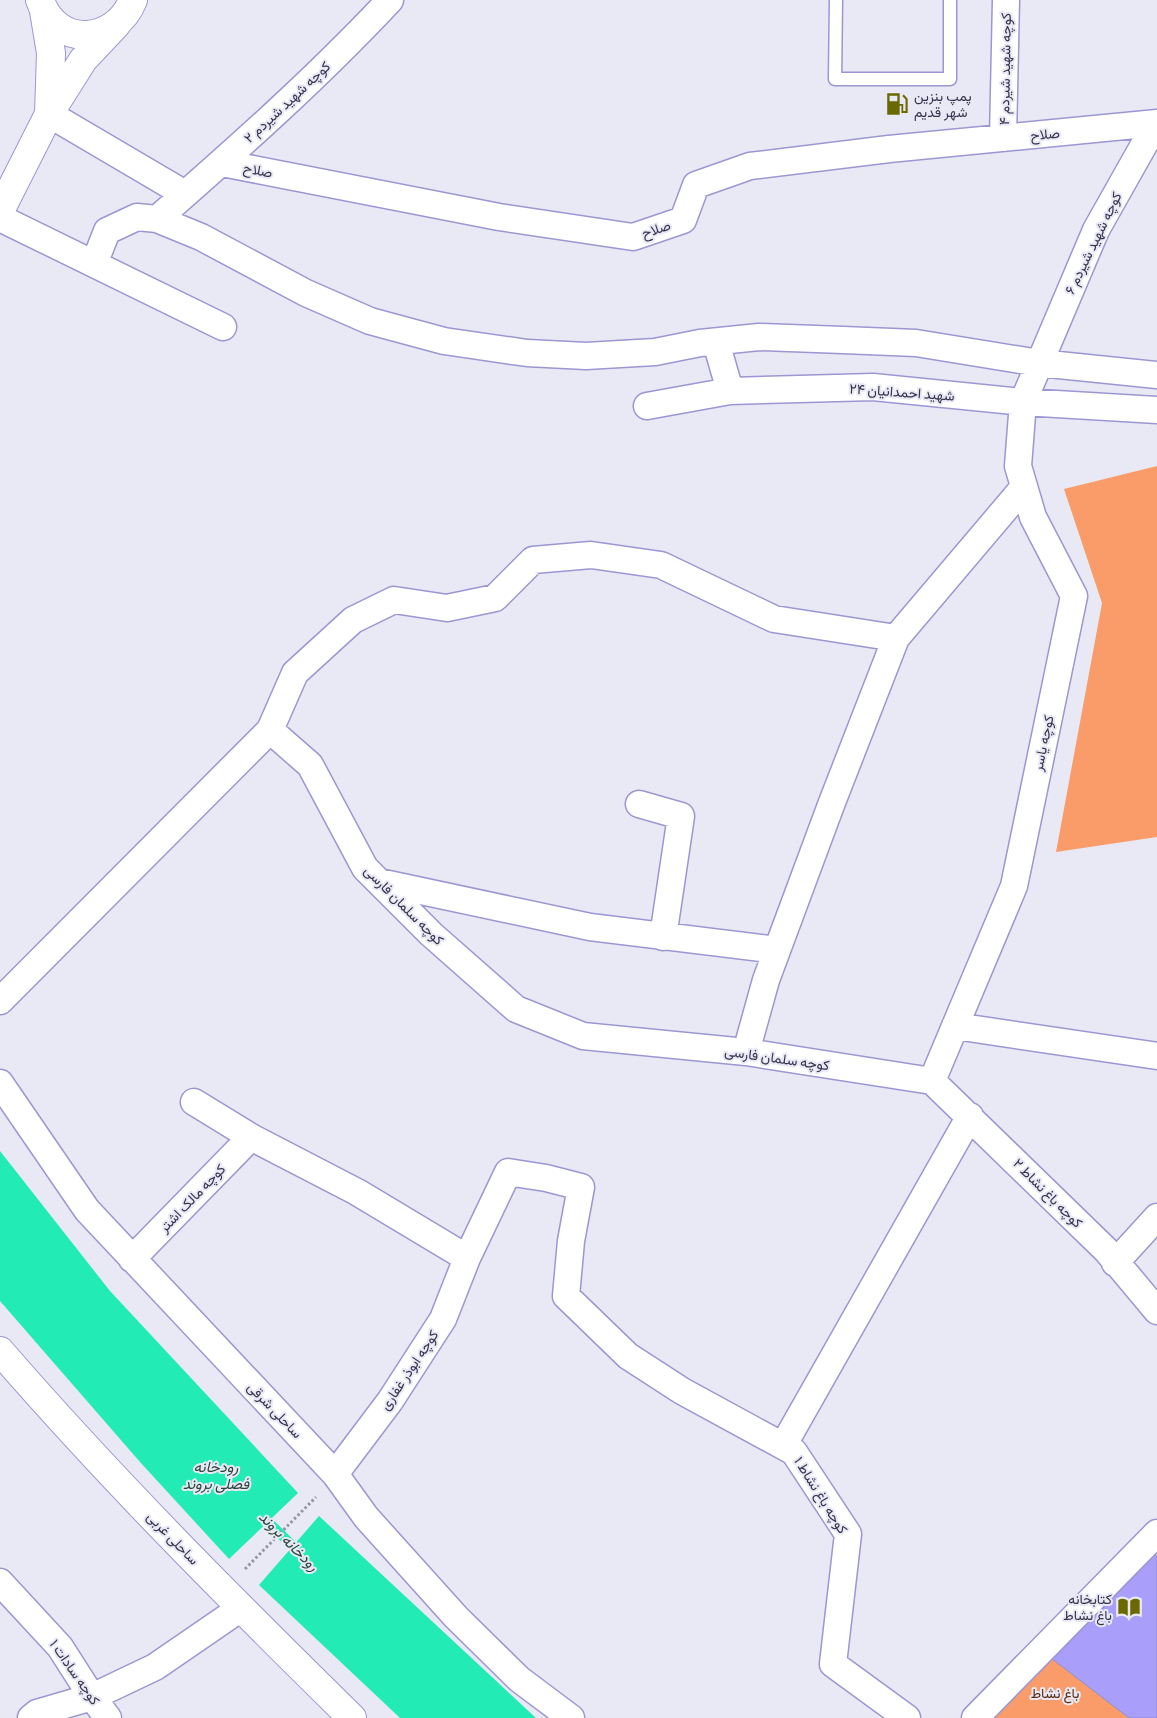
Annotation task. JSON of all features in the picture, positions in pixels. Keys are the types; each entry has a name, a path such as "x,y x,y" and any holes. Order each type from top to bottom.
{"main road":[{"path":"42,5 54,24 69,32 85,35 101,33 131,9"},
{"path":"42,5 51,53 49,114"},
{"path":"0,211 49,114 83,60 131,9"},
{"name":"ساحلی غربی","path":"0,1351 61,1421 241,1608 352,1718"}],"street":[{"name":"کوچه شهید شیردم ۲","path":"157,219 222,162 351,42 390,0"},
{"name":"کوچه شهید شیردم ۴","path":"1004,138 1006,0"},
{"path":"49,114 185,194"},
{"name":"صلاح","path":"222,162 499,217 633,237 683,220 696,185 750,166 889,149 1157,123"},
{"name":"کوچه شهید شیردم ۶","path":"1023,402 1096,230 1144,143 1157,128"},
{"path":"94,264 107,231 137,217 157,219 201,237 306,294 370,321 444,341 527,353 586,356 655,352 716,342 758,338 916,343 1039,363 1157,375"},
{"path":"0,218 223,327"},
{"path":"716,342 730,391"},
{"name":"شهید احمدانیان ۲۴","path":"647,406 730,391 873,387 1023,402 1157,410"},
{"name":"کوچه یاسر","path":"932,1081 1014,886 1074,596 1033,517 1018,466 1023,402"},
{"path":"746,1052 777,950 896,638 1024,487"},
{"path":"0,1001 270,730 295,673 353,620 394,600 447,608 495,598 533,560 591,555 661,565 774,620 896,638"},
{"name":"کوچه سلمان فارسی","path":"270,730 310,765 364,868 431,934 516,1009 584,1036 746,1052 932,1081"},
{"path":"639,804 681,816 663,937"},
{"path":"379,882 590,928 777,950"},
{"path":"955,1026 1157,1056"},
{"name":"کوچه باغ نشاط ۲","path":"932,1081 1106,1250 1157,1311"},
{"name":"ساحلی شرقی","path":"0,1083 87,1210 335,1474 366,1518 456,1617 519,1679 571,1718"},
{"path":"194,1102 251,1137 357,1192 467,1258"},
{"path":"783,1446 970,1116"},
{"name":"کوچه مالک اشتر","path":"132,1259 251,1137"},
{"name":"کوچه ابوذر غفاری","path":"335,1474 390,1401 443,1319 467,1258 508,1172 546,1178 581,1187 571,1241 566,1296"},
{"path":"1115,1263 1157,1217"},
{"name":"کوچه باغ نشاط ۱","path":"566,1296 628,1356 682,1391 794,1452 848,1534 833,1664 907,1718"},
{"path":"975,1718 1155,1539"},
{"name":"کوچه سادات ۱","path":"0,1583 60,1647 108,1718"},
{"path":"31,1718 37,1712 92,1697 155,1667 241,1608"}],"lane":[{"path":"836,0 836,79 950,79 950,0"}],"path":[{"path":"254,1562 318,1496"}],"green space":[{"path":"1157,466 1157,837 1056,852 1102,603 1064,489"},
{"name":"باغ نشاط","path":"1051,1658 1129,1718 992,1718"}],"water":[{"name":"رودخانه فصلی بروند","path":"0,1151 110,1291 298,1493 229,1559 140,1462 0,1301"},
{"path":"319,1516 536,1718 400,1718 259,1585"}],"building":[{"name":"کتابخانه باغ نشاط","path":"1154,1555 1157,1556 1157,1718 1129,1718 1051,1658"}],"waterway":[{"name":"رودخانه بروند","path":"259,1513 302,1555"}],"place":[{"name":"پمپ بنزین شهر قدیم","path":"897,104"},
{"name":"کتابخانه باغ نشاط","path":"1129,1607"}]}
